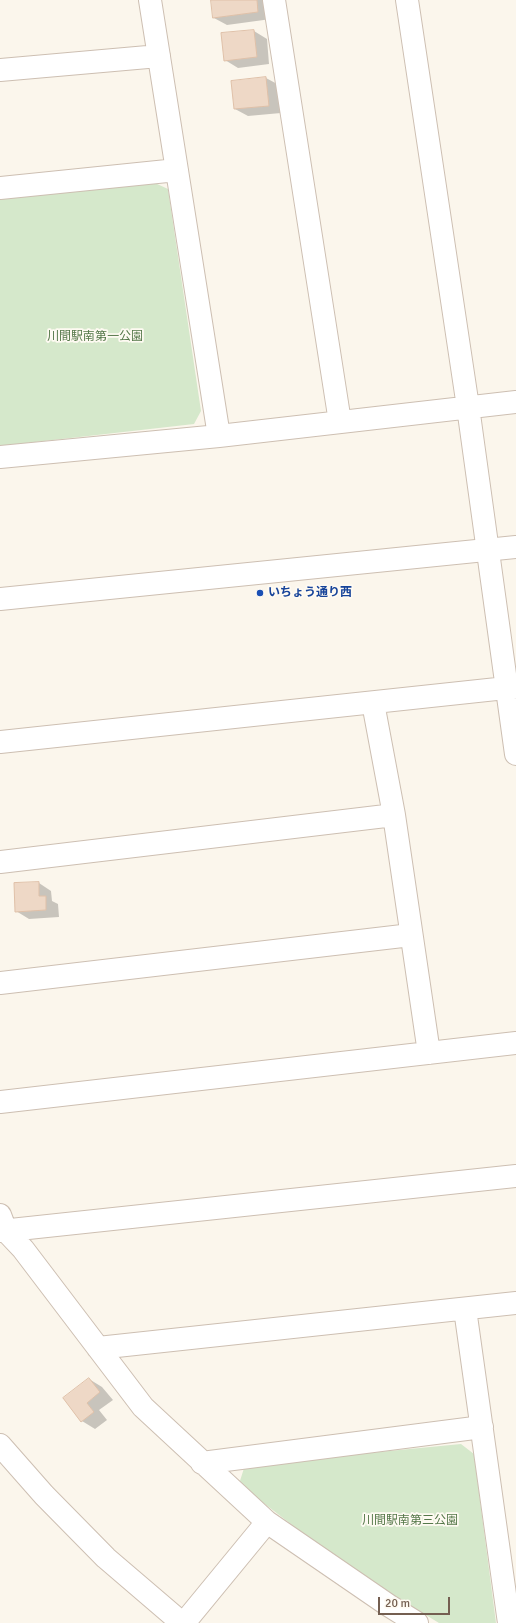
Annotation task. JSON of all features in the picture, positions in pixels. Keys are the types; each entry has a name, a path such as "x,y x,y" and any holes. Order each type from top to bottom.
{"street":[{"path":"150,0 219,436"},
{"path":"274,0 340,422"},
{"path":"407,0 468,407 487,550 511,688 516,754"},
{"path":"0,70 159,56"},
{"path":"0,188 177,170"},
{"path":"0,457 219,436 516,402"},
{"path":"0,599 516,547"},
{"path":"0,742 511,688"},
{"path":"373,703 394,815 428,1053"},
{"path":"0,862 394,815"},
{"path":"0,983 411,935"},
{"path":"0,1102 516,1043"},
{"path":"2,1226 516,1176"},
{"path":"2,1226 23,1249 143,1407 267,1522 388,1606 417,1623"},
{"path":"98,1348 516,1303"},
{"path":"466,1308 509,1623"},
{"path":"202,1463 482,1427"},
{"path":"0,1445 44,1494 106,1558 183,1623 267,1522"}],"green space":[{"name":"川間駅南第一公園","path":"155,183 168,189 201,411 194,424 0,446 0,198"},
{"name":"川間駅南第三公園","path":"461,1444 474,1454 496,1623 439,1623 375,1584 296,1528 239,1484 245,1465"}],"building":[{"path":"211,0 257,0 258,12 213,18"},
{"path":"254,30 257,57 224,61 221,33"},
{"path":"266,77 269,106 234,109 231,81"},
{"path":"39,882 39,896 46,896 46,910 15,912 14,883"},
{"path":"89,1378 100,1392 87,1403 94,1412 81,1422 63,1398"}],"place":[{"name":"いちょう通り西","path":"260,593"}]}
